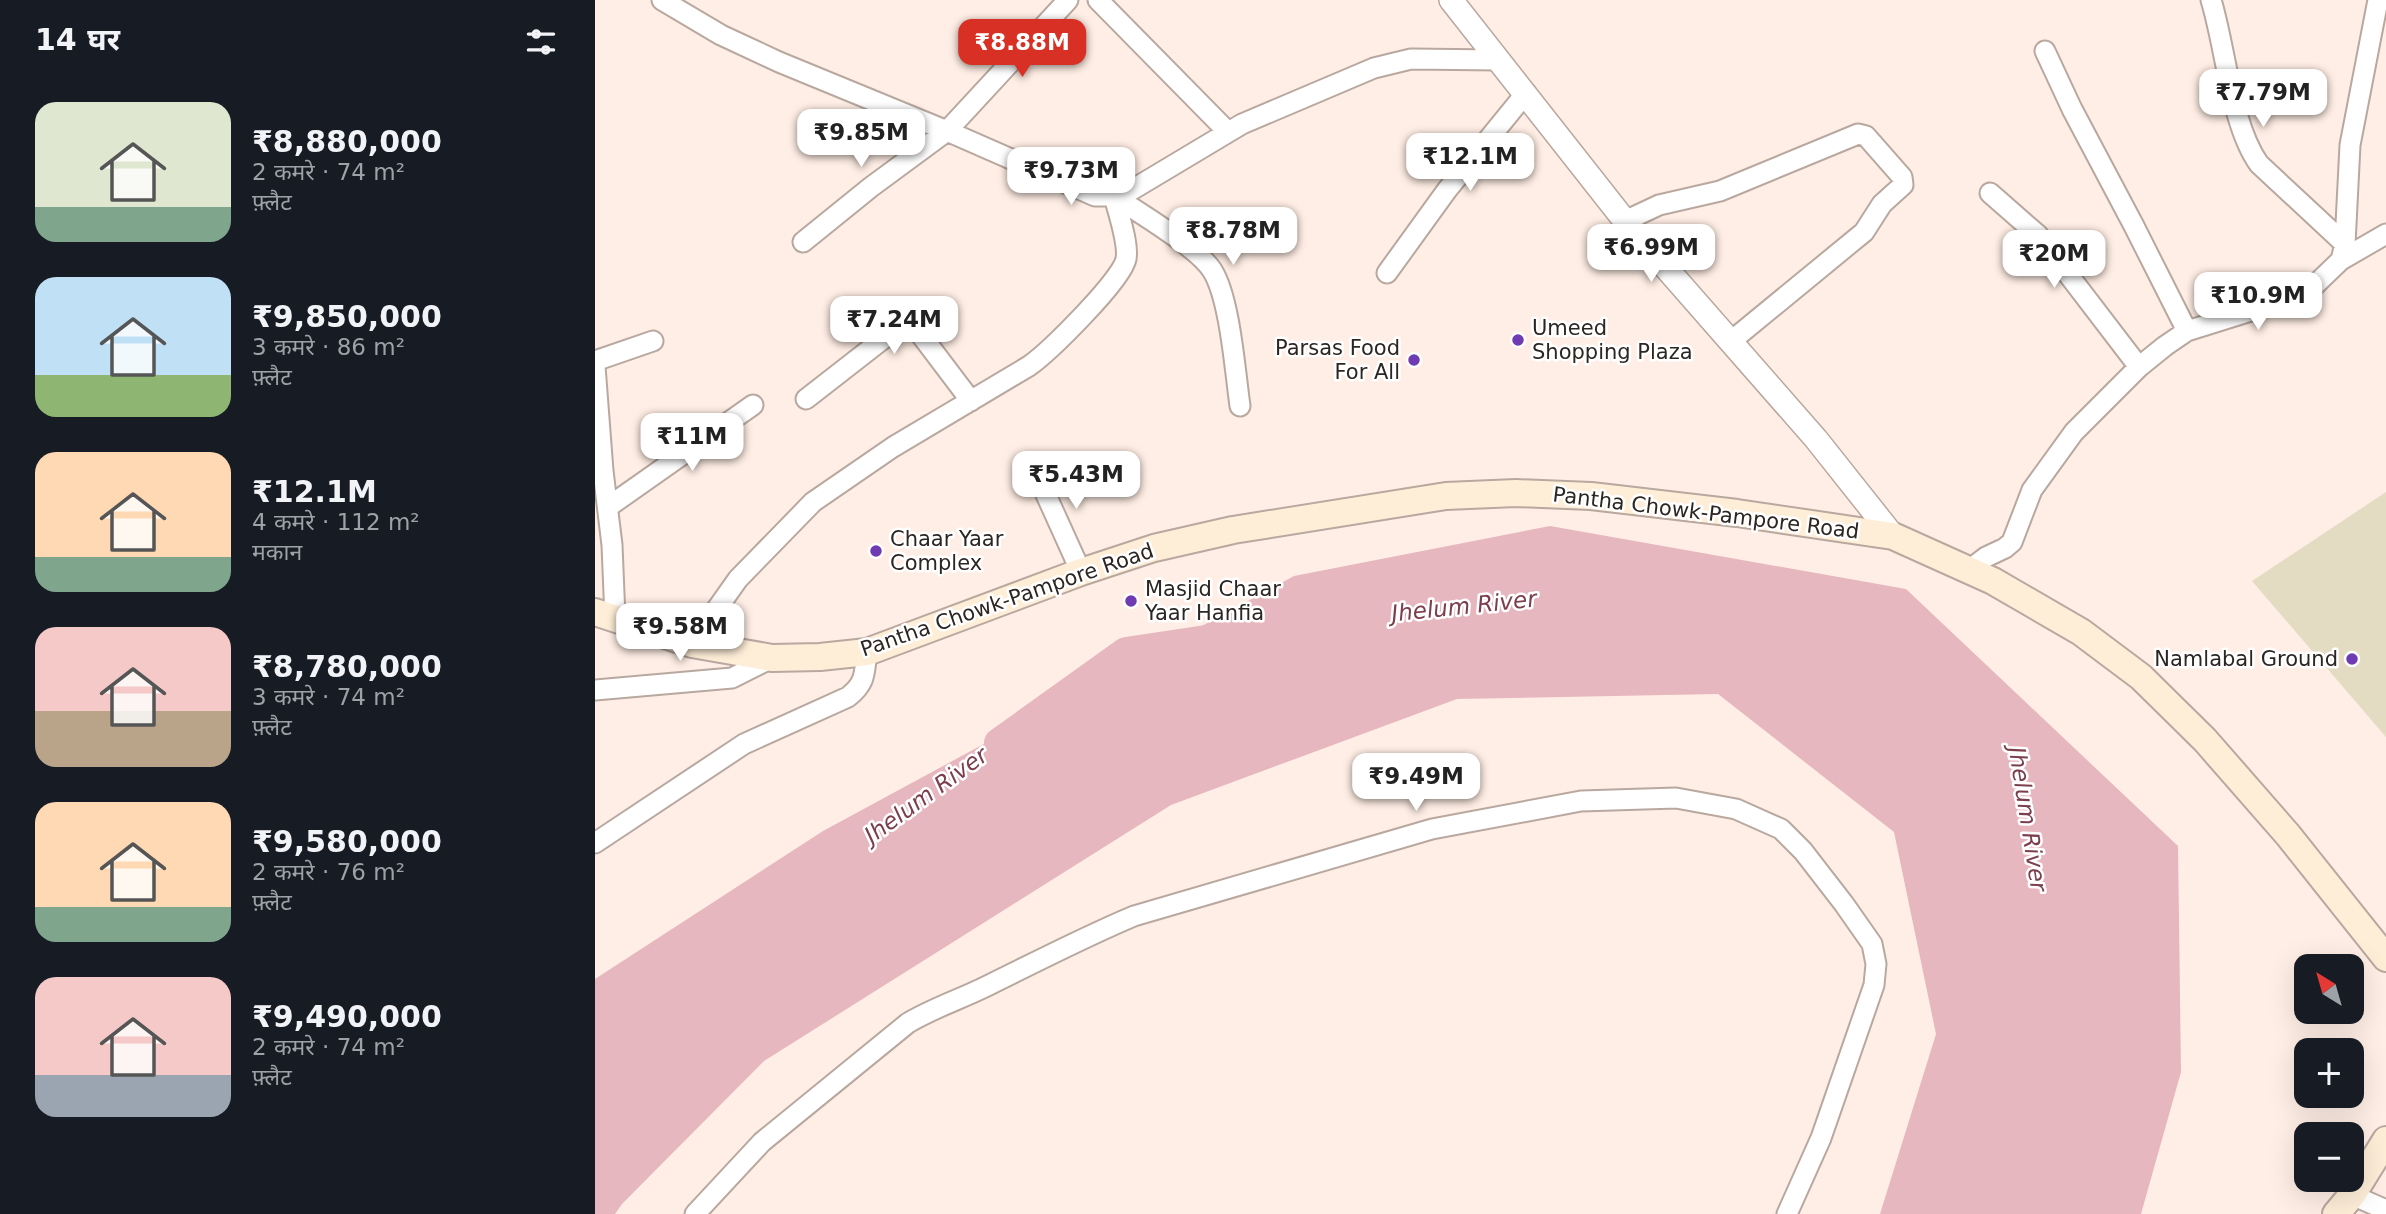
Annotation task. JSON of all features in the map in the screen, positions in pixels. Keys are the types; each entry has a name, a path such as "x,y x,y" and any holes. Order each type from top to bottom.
{"main road":[{"name":"Pantha Chowk-Pampore Road","path":"605,615 692,644 772,658 867,652 1081,572 1154,548 1233,530 1446,496 1516,493 1591,496 1737,513 1892,536 1993,581 2081,632 2141,677 2205,740 2279,824 2386,958"},
{"path":"2344,1204 2386,1140"}],"street":[{"path":"662,0 721,35 779,62 947,131 1094,196 1114,196 1131,191 1228,132 1286,104 1391,63 1411,59 1498,60"},
{"path":"803,242 947,131 1068,0"},
{"path":"1098,0 1228,132"},
{"path":"1451,0 1625,221 1816,439 1892,536"},
{"path":"2211,0 2239,120 2250,152 2343,252"},
{"path":"2343,252 2350,145 2378,0"},
{"path":"2045,51 2071,109 2187,331"},
{"path":"1387,273 1447,190 1526,93"},
{"path":"1625,221 1659,205 1720,191 1857,134 1866,136 1902,177 1903,185 1882,204 1864,232 1730,342"},
{"path":"1990,193 2038,235 2140,368"},
{"path":"692,644 738,579 813,502 893,447 1047,354 1121,272 1127,251 1114,196"},
{"path":"1114,196 1198,254 1211,269 1222,289 1241,406"},
{"path":"1969,570 1986,556 2012,542 2041,475 2074,432 2165,346 2187,331 2302,295 2315,285 2343,252 2386,234"},
{"path":"806,399 901,325 906,324 915,327 971,401"},
{"path":"605,615 612,545 595,363 653,341"},
{"path":"608,508 753,405"},
{"path":"1033,466 1081,572"},
{"path":"595,843 744,744 848,697 863,682 867,652"},
{"path":"595,690 732,678 772,658"},
{"path":"695,1214 762,1142 908,1023 1099,930 1134,916 1432,829 1581,802 1676,798 1736,809 1781,828 1803,850 1844,904 1872,944 1875,954 1874,985 1821,1138 1787,1214"},
{"path":"2344,1204 2386,1210"}],"shaded area":[{"name":"Namlabal Ground","path":"2386,492 2386,737 2252,581"}],"water":[{"path":"1550,526 1906,589 2178,846 2181,1072 2141,1214 1880,1214 1936,1034 1894,832 1718,694 1457,699 1171,805 764,1061 615,1214 595,1214 595,979 823,831 1294,576"}],"waterway":[{"name":"Jhelum River","path":"999,743 1126,652 1206,640"}],"place":[{"name":"Umeed Shopping Plaza","path":"1518,340"},
{"name":"Parsas Food For All","path":"1414,360"},
{"name":"Chaar Yaar Complex","path":"876,551"},
{"name":"Masjid Chaar Yaar Hanfia","path":"1131,601"},
{"name":"Namlabal Ground","path":"2352,659"}]}
